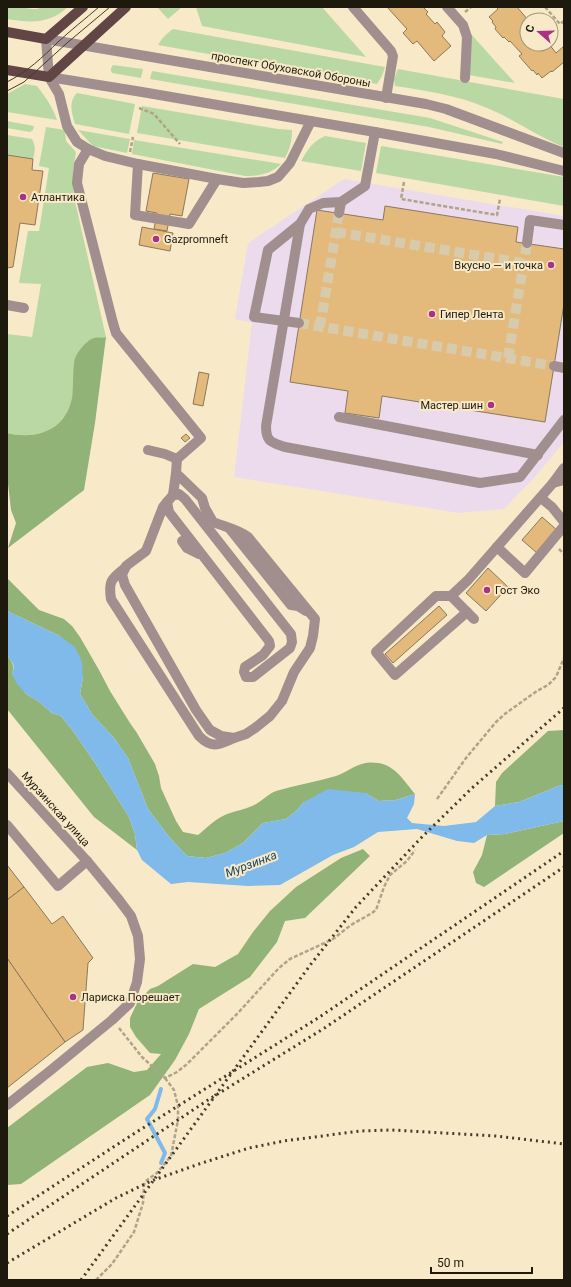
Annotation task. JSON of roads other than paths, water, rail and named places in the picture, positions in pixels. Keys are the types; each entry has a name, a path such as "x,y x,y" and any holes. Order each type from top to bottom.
{"main road":[{"path":"46,39 83,7"},
{"path":"7,70 49,77 126,7"},
{"name":"проспект Обуховской Обороны","path":"7,32 46,39"}],"street":[{"path":"352,7 391,51 393,56 386,98"},
{"path":"447,7 463,26 467,37 465,78"},
{"name":"проспект Обуховской Обороны","path":"46,39 446,109 564,153"},
{"path":"46,39 49,77 59,94 67,126 77,142 88,149 105,156 138,164 243,183 268,181 278,177 290,163 311,121"},
{"path":"49,77 496,154 564,171"},
{"path":"299,323 254,318 268,250 300,224 309,209 323,203 341,202 365,186 375,132"},
{"path":"88,149 79,164 77,182 112,323 116,333 201,438 177,459 176,473 170,498 169,512 269,642 270,646 263,655 245,667 244,672 246,677 253,677 290,648 292,642 291,634 221,542 185,498 179,494 170,498 163,507 146,551 126,566 111,580 109,589 111,599 199,736 205,743 218,745 246,734 255,728 270,716 282,701 294,672 310,648 313,636 314,619 248,537 241,531 230,529 213,522 205,508 202,498 176,473"},
{"path":"138,164 135,215 189,224 217,179"},
{"path":"339,213 341,202"},
{"path":"527,243 530,220 564,225"},
{"path":"300,224 266,426 266,436 270,441 285,447 480,483 520,477 564,420"},
{"path":"7,305 24,308"},
{"path":"339,417 538,455"},
{"path":"148,450 165,454 177,459"},
{"path":"451,596 471,616 395,675 376,652 436,596 451,596 468,580 541,498 564,468"},
{"path":"553,483 564,480"},
{"path":"541,498 552,507 564,522"},
{"path":"497,547 525,573 564,526"},
{"path":"182,541 187,548 202,554"},
{"path":"126,566 122,575 125,585 196,710 210,730 221,736 234,738"},
{"name":"Мурзинская улица","path":"7,773 120,900 131,916 138,936 140,959 137,982 130,1003 52,1070 7,1105"},
{"path":"7,825 58,886 87,862"}],"water":[{"name":"Мурзинка","path":"7,611 60,636 75,647 82,662 83,677 80,694 92,714 114,738 128,758 148,809 170,838 187,856 206,858 225,853 243,843 263,823 286,819 304,802 328,789 365,793 379,801 396,800 415,794 414,804 407,818 412,823 444,826 476,822 495,806 519,802 564,785 564,821 505,834 487,835 474,843 457,841 417,829 378,832 354,847 333,855 280,885 248,886 188,882 171,884 142,860 137,850 135,834 129,817 73,731 61,716 52,713 38,701 26,694 17,684 12,674 14,666 6,649"}],"waterway":[{"path":"161,1089 155,1109 147,1119 165,1153 161,1163"}],"tunnel":[{"path":"320,327 339,213"},
{"path":"336,232 523,263"},
{"path":"508,358 527,243"},
{"path":"299,323 554,366"}],"tram line":[{"path":"7,82 34,64 99,7"},
{"path":"7,91 24,82 110,7"}],"railway":[{"path":"81,1280 311,964 356,907 421,838 472,788 564,708"},
{"path":"7,1216 135,1133 318,1018 564,851"},
{"path":"7,1234 208,1100 323,1029 564,867"},
{"path":"7,1263 116,1198 151,1181 249,1148 284,1141 360,1131 392,1130 496,1136 564,1144"}],"place":[{"name":"Атлантика","path":"23,197"},
{"name":"Gazpromneft","path":"156,239"},
{"name":"Вкусно — и точка","path":"551,265"},
{"name":"Гипер Лента","path":"432,314"},
{"name":"Мастер шин","path":"491,405"},
{"name":"Гост Эко","path":"487,590"},
{"name":"Лариска Порешает","path":"73,997"}]}
